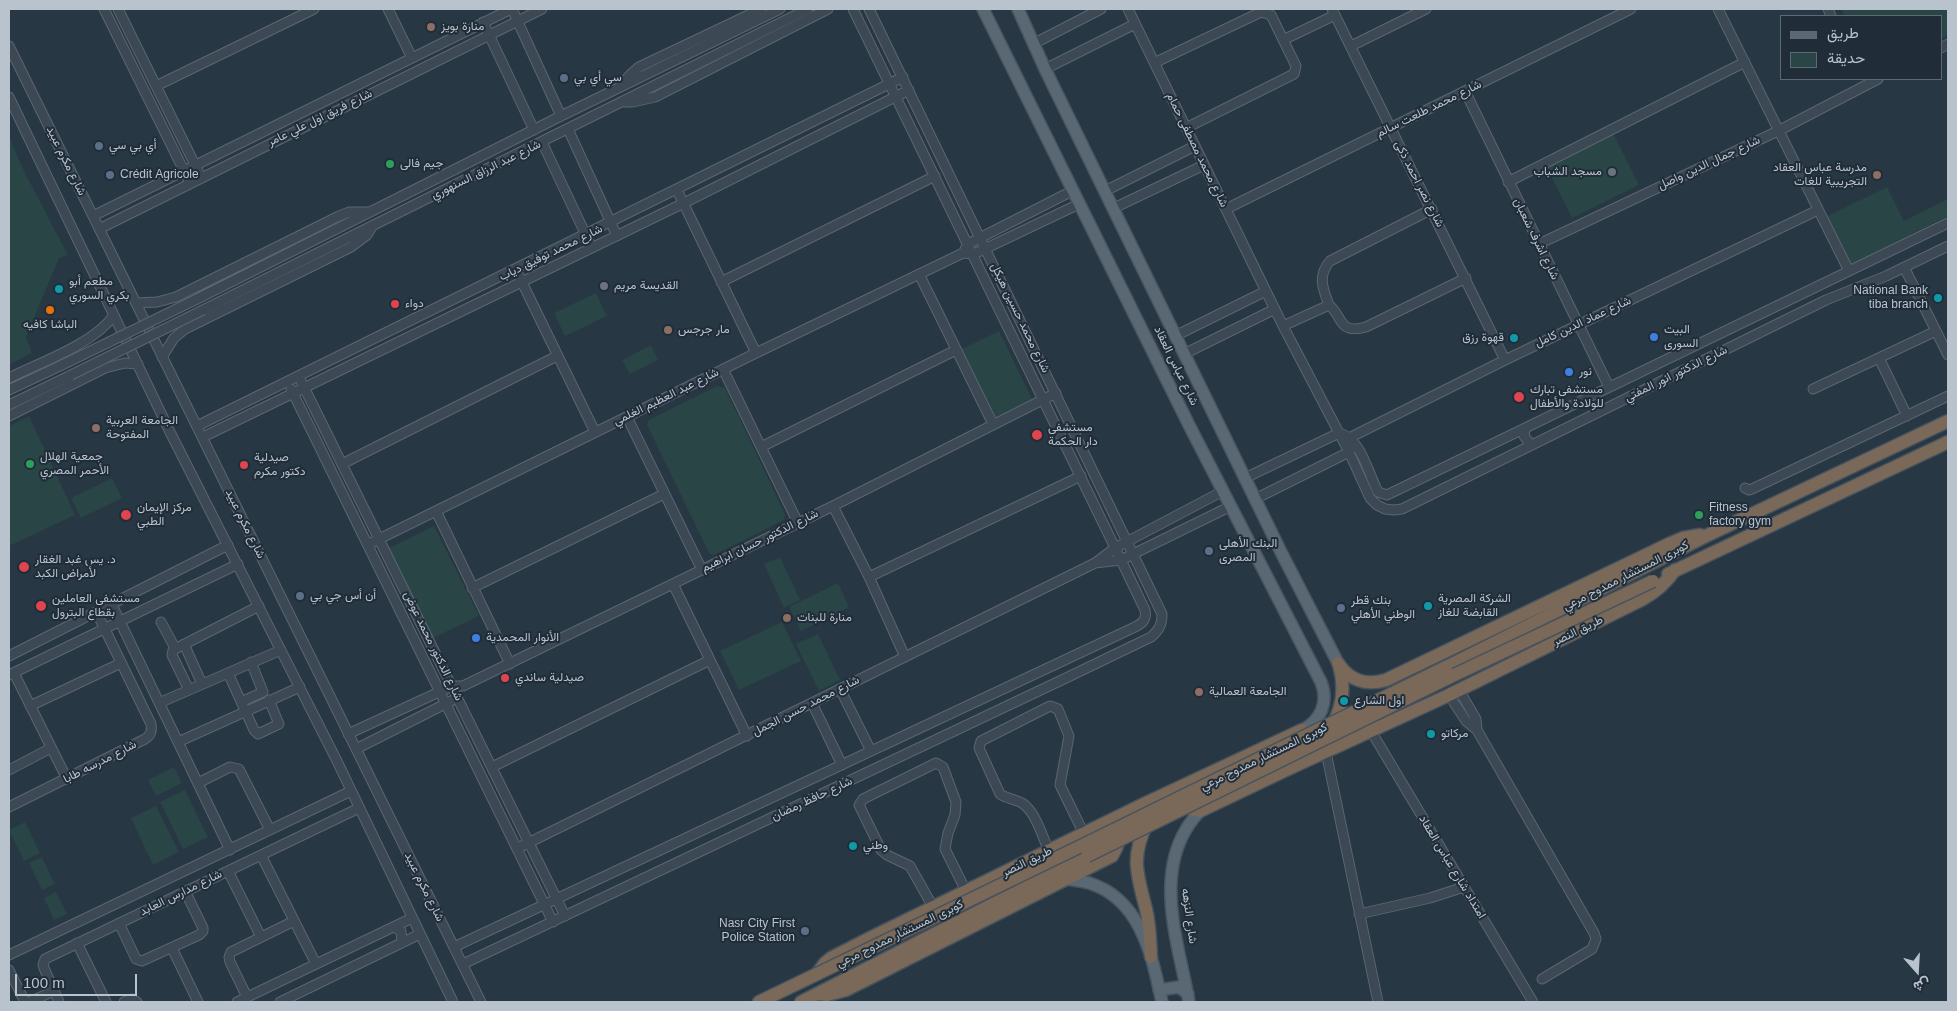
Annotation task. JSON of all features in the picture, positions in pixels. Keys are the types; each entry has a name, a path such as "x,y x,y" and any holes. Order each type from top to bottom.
{"highway":[{"path":"1338,663 1347,674 1359,681 1372,683 1386,680 1671,543 1683,538 1708,535 1948,421"},
{"name":"طريق النصر","path":"1200,811 1454,692 1643,599 1666,582 1675,570 1948,442"},
{"name":"كوبرى المستشار ممدوح مرعي","path":"817,974 1250,764 1708,535"},
{"name":"كوبرى المستشار ممدوح مرعي","path":"816,997 1132,834 1452,676 1675,570"},
{"path":"1288,769 1329,731 1334,723 1342,697 1342,680 1338,663"},
{"path":"1386,680 1384,691 1387,702 1401,712 1412,712"},
{"name":"طريق النصر","path":"759,1002 817,974 831,958 1101,825 1302,730"},
{"path":"1188,784 1183,796 1186,804 1192,810 1200,811"},
{"path":"1152,957 1146,911 1137,871 1138,849 1143,831 1154,811 1171,794 1188,784"},
{"path":"801,1002 846,990 1112,856 1118,846 1118,836 1111,828 1101,825"}],"main road":[{"name":"شارع عباس العقاد","path":"983,9 1072,191 1324,688 1325,701 1321,713 1313,724 1302,730"},
{"name":"شارع عباس العقاد","path":"1018,9 1045,69 1175,336 1338,663"},
{"name":"شارع النزهه","path":"1189,998 1172,910 1171,880 1174,860 1184,833 1200,811"},
{"path":"1066,879 1090,883 1119,901 1133,916 1140,926 1152,957 1162,1002"},
{"path":"1159,990 1179,987 1189,998"}],"street":[{"path":"118,9 201,178"},
{"path":"156,86 314,9"},
{"path":"388,9 412,58"},
{"path":"512,9 562,116"},
{"name":"شارع فريق اول علي عامر","path":"92,216 512,9"},
{"name":"شارع فريق اول علي عامر","path":"99,229 542,9"},
{"name":"شارع عبد الرزاق السنهوري","path":"136,303 157,302 176,297 339,216 354,212 369,212 616,90 639,67 761,9"},
{"path":"616,90 780,9"},
{"path":"622,102 808,9"},
{"name":"شارع عبد الرزاق السنهوري","path":"162,357 174,338 191,326 351,248 367,235 374,225 622,102 633,102 655,97 828,9"},
{"name":"شارع محمد حسين هيكل","path":"853,9 974,254 1145,610 1144,621"},
{"name":"شارع محمد حسين هيكل","path":"869,9 1162,614 1162,622 1159,628"},
{"path":"1033,44 1101,9"},
{"name":"شارع محمد مصطفى حمام","path":"1128,9 1284,326 1344,437 1357,445 1378,492 1387,495"},
{"path":"1350,46 1426,9"},
{"path":"1718,9 1849,271"},
{"path":"107,10 190,183"},
{"name":"شارع محمد طلعت سالم","path":"1226,209 1628,10"},
{"path":"1154,63 1261,12 1271,15 1296,66 1294,74 1186,128"},
{"path":"1283,40 1334,12"},
{"name":"شارع نصر احمد ذكى","path":"1334,12 1505,360"},
{"path":"483,22 534,130"},
{"path":"1045,69 1135,24"},
{"name":"شارع مكرم عبيد","path":"9,46 481,1002"},
{"path":"1508,182 1745,62"},
{"name":"شارع محمد توفيق دياب","path":"197,426 678,190 903,77"},
{"name":"شارع جمال الدين واصل","path":"1539,244 1780,130 1864,82"},
{"name":"شارع محمد توفيق دياب","path":"202,437 305,389 617,236 909,90"},
{"name":"شارع اشرف شعبان","path":"1465,91 1609,387"},
{"name":"شارع مكرم عبيد","path":"9,97 171,434 300,687 453,1002"},
{"path":"568,129 617,236"},
{"path":"542,142 592,248"},
{"path":"1105,191 1195,146"},
{"path":"1114,208 1204,165"},
{"path":"721,282 936,176"},
{"path":"678,190 756,353"},
{"path":"1072,191 968,244 963,253 974,254 1079,204"},
{"path":"1432,209 1330,262 1324,270 1322,281 1329,305 1340,322 1346,326 1359,329 1373,324 1466,278"},
{"name":"شارع عماد الدين كامل","path":"1245,478 1344,437 1818,210"},
{"path":"9,390 197,299 369,212"},
{"name":"شارع الدكتور انور المفتي","path":"1387,495 1948,222"},
{"path":"9,405 374,225"},
{"name":"شارع الدكتور انور المفتي","path":"1349,452 1370,498 1377,506 1389,510 1402,508 1832,297 1904,267 1948,246"},
{"name":"شارع عبد العظيم الغلمي","path":"369,544 963,253"},
{"path":"1904,267 1948,355"},
{"path":"516,270 595,432"},
{"path":"919,274 994,424"},
{"path":"1175,336 1266,291"},
{"path":"176,297 174,305 176,314 181,320 191,326"},
{"path":"1284,326 1329,305"},
{"path":"1184,354 1275,309"},
{"path":"9,378 98,332 114,315"},
{"path":"1813,389 1936,331"},
{"path":"78,344 89,349 95,356 95,372"},
{"path":"761,447 956,350"},
{"path":"342,464 557,356"},
{"path":"1879,358 1907,416"},
{"path":"9,416 95,372 118,364 138,364"},
{"path":"723,369 798,523"},
{"name":"شارع الدكتور محمد عوض","path":"299,377 380,538 564,916"},
{"name":"شارع الدكتور محمد عوض","path":"288,382 553,922"},
{"name":"شارع الدكتور حسان ابراهيم","path":"348,734 452,686 464,686 510,664 798,523 1056,393"},
{"path":"1745,488 1752,490 1948,396"},
{"path":"627,417 702,570"},
{"path":"1525,428 1524,436 1531,445"},
{"path":"1255,499 1349,452 1352,446 1344,437"},
{"path":"1505,438 1512,444 1512,454"},
{"path":"869,577 1081,476"},
{"name":"شارع محمد حسن الجمل","path":"518,848 1095,563 1115,548 1224,491"},
{"path":"472,588 664,494"},
{"path":"832,506 869,577 905,657"},
{"name":"شارع محمد حسن الجمل","path":"1095,563 1121,560 1231,506"},
{"path":"436,511 510,664"},
{"path":"9,656 228,545"},
{"path":"67,779 30,706 11,674 238,564"},
{"path":"673,584 747,736"},
{"path":"112,605 230,850"},
{"path":"189,690 172,655 175,648 259,606"},
{"name":"شارع مدرسه طابا","path":"9,808 150,735 152,730 151,724 97,612"},
{"name":"شارع حافظ رمضان","path":"454,948 1131,629 1144,621"},
{"path":"161,622 175,648"},
{"name":"شارع حافظ رمضان","path":"463,964 1151,637 1159,628"},
{"path":"1131,629 1137,643"},
{"path":"184,644 202,684"},
{"path":"159,702 281,650"},
{"path":"492,767 710,660"},
{"path":"178,742 243,707 263,692 251,662"},
{"path":"30,706 121,663"},
{"path":"228,673 255,733 260,733 277,726 279,721 269,700"},
{"path":"356,749 447,703 457,697 464,686"},
{"path":"243,707 269,700 300,687"},
{"path":"840,689 872,751"},
{"path":"1454,692 1466,721 1477,730 1594,933 1595,944 1588,953 1542,980"},
{"path":"812,703 842,765"},
{"path":"1049,851 1026,807 1017,801 1005,797 999,791 979,748 981,740 1050,706 1058,709 1068,731 1069,741 1060,785 1084,834"},
{"name":"امتداد شارع عباس العقاد","path":"1371,731 1534,1002"},
{"path":"9,770 51,748"},
{"path":"1326,752 1378,1002"},
{"path":"933,907 910,866 887,856 881,850 859,804 863,799 936,763 943,766 956,798 955,815 948,833 945,849 966,891"},
{"path":"198,783 230,768 239,769 267,832 272,849"},
{"name":"شارع مدارس العابد","path":"9,955 351,792"},
{"name":"شارع مدارس العابد","path":"60,1002 44,968 43,962 48,957 359,808"},
{"path":"261,855 316,964"},
{"path":"228,871 261,937"},
{"path":"1359,914 1430,898 1464,887"},
{"path":"119,923 139,961 202,934 203,931 185,891"},
{"path":"237,1002 412,918"},
{"path":"247,997 228,957 230,952 294,921"},
{"path":"394,926 401,932 402,942"},
{"path":"280,1002 420,934"},
{"path":"77,943 106,1002"},
{"path":"172,948 198,1002"},
{"path":"9,970 25,1002"},
{"path":"29,1002 54,990"},
{"path":"124,1002 132,999 137,1002"}],"green space":[{"path":"1841,9 1948,9 1948,35 1942,38 1942,15 1844,15"},
{"path":"1613,133 1639,185 1572,218 1546,166"},
{"path":"9,137 25,173 68,255 59,258 26,337 32,353 9,365"},
{"path":"1887,187 1904,221 1948,199 1948,216 1850,265 1826,217"},
{"path":"596,293 607,316 565,336 554,313"},
{"path":"999,331 1032,399 996,417 962,349"},
{"path":"651,345 658,360 630,374 622,360"},
{"path":"717,386 725,388 785,514 784,520 714,555 709,553 647,425 649,420"},
{"name":"جمعية الهلال الأحمر المصري","path":"29,416 75,515 9,546 9,426"},
{"path":"112,478 122,498 81,518 71,498"},
{"path":"434,526 479,616 433,638 389,548"},
{"path":"780,557 800,600 784,608 764,564"},
{"path":"838,583 849,607 801,631 789,607"},
{"path":"782,622 801,661 739,690 720,651"},
{"path":"818,634 840,680 819,691 796,644"},
{"path":"174,767 182,783 156,796 148,780"},
{"path":"185,790 208,837 183,849 160,802"},
{"path":"156,806 179,852 153,865 131,818"},
{"path":"25,822 40,853 24,861 9,830"},
{"path":"42,857 55,884 42,890 29,863"},
{"path":"56,892 67,914 54,920 44,898"}],"place":[{"name":"منارة بويز","path":"431,27"},
{"name":"سي أي بي","path":"564,78"},
{"name":"أي بي سي","path":"99,146"},
{"name":"جيم فالى","path":"390,164"},
{"name":"مسجد الشباب","path":"1612,172"},
{"name":"Crédit Agricole","path":"110,175"},
{"name":"مدرسة عباس العقاد التجريبية للغات","path":"1877,175"},
{"name":"القديسة مريم","path":"604,286"},
{"name":"مطعم أبو بكري السوري","path":"59,289"},
{"name":"National Bank tiba branch","path":"1938,298"},
{"name":"دواء","path":"395,304"},
{"name":"الباشا كافيه","path":"50,310"},
{"name":"مار جرجس","path":"668,330"},
{"name":"البيت السورى","path":"1654,337"},
{"name":"قهوة رزق","path":"1514,338"},
{"name":"نور","path":"1569,372"},
{"name":"مستشفى تبارك للولادة والأطفال","path":"1519,397"},
{"name":"الجامعة العربية المفتوحة","path":"96,428"},
{"name":"مستشفي دار الحكمة","path":"1037,435"},
{"name":"جمعية الهلال الأحمر المصري","path":"30,464"},
{"name":"صيدلية دكتور مكرم","path":"244,465"},
{"name":"مركز الإيمان الطبي","path":"126,515"},
{"name":"Fitness factory gym","path":"1699,515"},
{"name":"البنك الأهلى المصرى","path":"1209,551"},
{"name":"د. يس غبد الغقار لأمراض الكبد","path":"24,567"},
{"name":"أن أس جي بي","path":"300,596"},
{"name":"مستشفى العاملين بقطاع البترول","path":"41,606"},
{"name":"الشركة المصرية القابضة للغاز","path":"1428,606"},
{"name":"بنك قطر الوطني الأهلي","path":"1341,608"},
{"name":"منارة للبنات","path":"787,618"},
{"name":"الأنوار المحمدية","path":"476,638"},
{"name":"صيدلية ساندي","path":"505,678"},
{"name":"الجامعة العمالية","path":"1199,692"},
{"name":"اول الشارع","path":"1344,701"},
{"name":"مركاتو","path":"1431,734"},
{"name":"وطني","path":"853,846"},
{"name":"Nasr City First Police Station","path":"805,931"}]}
